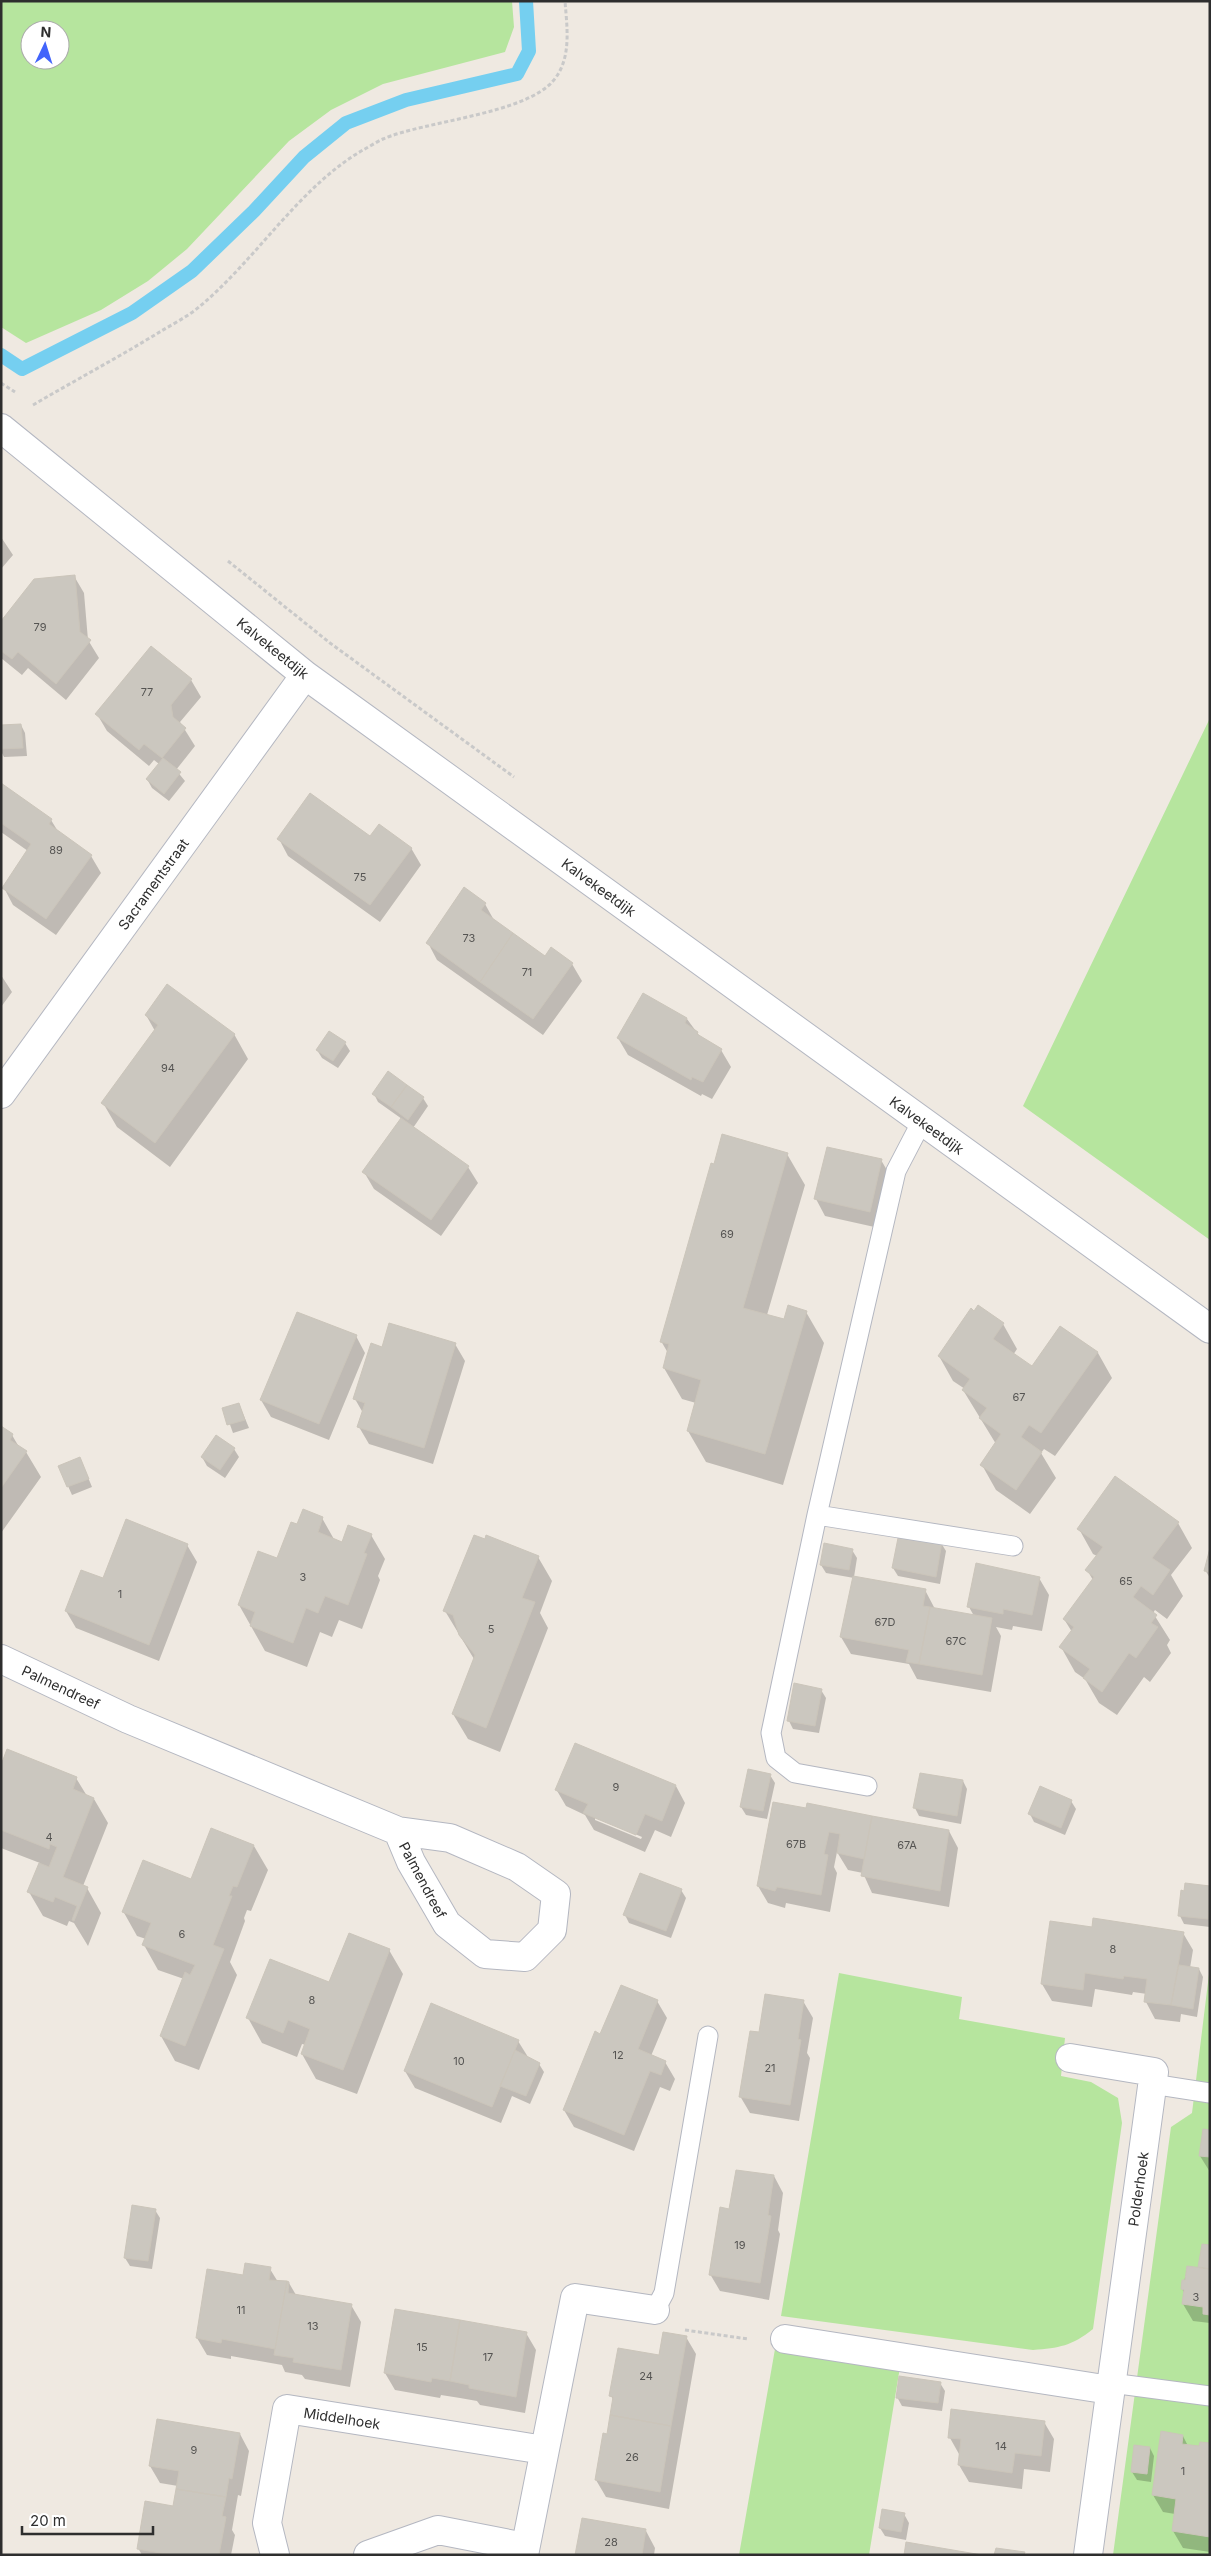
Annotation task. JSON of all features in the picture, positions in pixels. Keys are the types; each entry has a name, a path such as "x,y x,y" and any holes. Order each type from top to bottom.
{"street":[{"name":"Kalvekeetdijk","path":"1,428 306,675 1210,1329"},
{"name":"Sacramentstraat","path":"1,1094 306,675"},
{"name":"Palmendreef","path":"1,1659 128,1719 398,1831 450,1838 517,1867 556,1894 552,1930 525,1956 485,1954 447,1924 411,1862 398,1831"},
{"path":"1070,2058 1154,2072 1152,2084"},
{"name":"Polderhoek","path":"1088,2555 1152,2084"},
{"path":"368,2555 438,2530 524,2551 574,2298 655,2310"},
{"path":"785,2339 1111,2386"},
{"name":"Middelhoek","path":"275,2555 267,2523 286,2409 544,2450"}],"lane":[{"path":"867,1786 795,1773 776,1758 771,1733 817,1515 896,1171 922,1121"},
{"path":"817,1515 1013,1546"},
{"path":"655,2310 664,2293 708,2036"},
{"path":"1152,2084 1210,2093"},
{"path":"1111,2386 1210,2396"}],"path":[{"path":"40,411 33,404 139,345 198,308 238,272 311,190 353,156 383,139 504,107 539,94 554,81 563,63 568,41 565,1"},
{"path":"223,557 330,643 516,778"},
{"path":"655,2310 664,2326 780,2343 785,2339"}],"green space":[{"path":"1,1 512,1 514,27 505,52 383,84 331,110 289,141 187,249 148,281 101,310 26,343 1,327"},
{"path":"1210,718 1210,1240 1023,1106"},
{"path":"1210,1966 1210,2555 1113,2555 1171,2127 1192,2113"},
{"path":"839,1973 962,1997 959,2019 1065,2038 1061,2076 1091,2082 1118,2098 1122,2123 1093,2329 1085,2335 1072,2343 1033,2350 781,2316"},
{"path":"775,2349 900,2367 869,2555 739,2555"}],"building":[{"path":"75,575 80,632 91,640 56,684 18,652 12,659 1,651 1,621 34,579"},
{"path":"151,646 192,679 171,705 173,717 186,728 162,758 144,744 139,750 95,714"},
{"path":"21,724 23,748 1,749 1,725"},
{"path":"163,758 181,772 164,794 146,779"},
{"path":"1,783 52,819 49,824 92,855 46,919 2,888 31,844 1,823"},
{"path":"310,793 370,836 379,824 412,848 370,905 277,839"},
{"path":"464,887 486,903 481,910 513,933 480,982 426,943"},
{"path":"513,933 545,956 551,947 573,963 533,1019 480,982"},
{"path":"167,984 235,1034 155,1143 101,1103 158,1025 145,1015"},
{"path":"643,993 687,1018 685,1023 698,1032 697,1034 722,1049 703,1082 692,1077 691,1080 617,1038"},
{"path":"329,1031 346,1042 333,1061 316,1050"},
{"path":"388,1071 407,1085 391,1107 372,1094"},
{"path":"407,1085 424,1097 408,1120 391,1107"},
{"path":"401,1118 469,1166 431,1220 362,1172"},
{"path":"722,1134 788,1153 743,1308 784,1319 788,1305 807,1311 765,1454 687,1431 701,1380 663,1368 669,1344 660,1342 711,1163 714,1164"},
{"path":"827,1147 882,1159 870,1212 814,1199"},
{"path":"978,1305 1004,1323 993,1339 1032,1366 1060,1326 1098,1352 1041,1433 1029,1425 1021,1437 1042,1452 1016,1490 980,1465 1001,1434 979,1418 987,1408 962,1390 970,1379 938,1356 971,1308 974,1311"},
{"path":"297,1312 357,1335 319,1424 260,1400"},
{"path":"389,1323 456,1343 424,1448 357,1427 365,1403 353,1399 371,1343 382,1347"},
{"path":"239,1403 245,1420 227,1425 222,1408"},
{"path":"1,1426 13,1434 10,1440 27,1451 1,1488"},
{"path":"216,1435 235,1448 220,1470 201,1457"},
{"path":"80,1457 89,1479 67,1487 58,1466"},
{"path":"1115,1476 1179,1522 1152,1558 1170,1570 1153,1595 1141,1586 1133,1597 1157,1615 1151,1623 1158,1627 1136,1658 1129,1653 1102,1692 1083,1678 1090,1669 1059,1647 1074,1627 1063,1619 1094,1577 1085,1570 1103,1547 1077,1529"},
{"path":"303,1509 323,1517 318,1532 342,1542 348,1525 372,1534 364,1553 367,1554 348,1605 325,1596 318,1613 306,1608 293,1643 250,1626 255,1612 238,1605 258,1551 277,1558 291,1522 297,1524"},
{"path":"126,1519 188,1544 149,1645 65,1611 81,1570 103,1578"},
{"path":"899,1533 942,1542 936,1577 892,1568"},
{"path":"474,1535 485,1539 486,1535 539,1556 522,1598 535,1602 486,1728 452,1714 475,1655 459,1635 453,1615 443,1611"},
{"path":"824,1543 853,1549 849,1570 820,1565"},
{"path":"1210,1548 1210,1572 1204,1571"},
{"path":"976,1563 1040,1577 1032,1615 1003,1609 1003,1614 967,1607"},
{"path":"853,1576 926,1589 923,1606 930,1607 919,1664 906,1662 909,1650 840,1637"},
{"path":"930,1607 992,1618 982,1675 919,1664"},
{"path":"794,1683 822,1689 815,1726 787,1721"},
{"path":"575,1743 676,1785 662,1821 645,1814 636,1835 583,1813 588,1804 555,1790"},
{"path":"7,1749 77,1777 73,1789 94,1798 63,1877 88,1887 74,1921 72,1920 77,1906 55,1897 53,1902 27,1892 39,1863 49,1867 57,1847 50,1844 49,1849 1,1830 1,1765"},
{"path":"748,1769 771,1774 763,1811 740,1807"},
{"path":"920,1773 963,1780 957,1816 913,1808"},
{"path":"1040,1786 1072,1800 1061,1828 1028,1814"},
{"path":"773,1802 806,1808 807,1803 872,1816 864,1859 837,1853 840,1834 829,1832 824,1854 828,1855 821,1895 777,1887 775,1891 757,1886"},
{"path":"872,1816 949,1830 940,1891 861,1876"},
{"path":"211,1828 254,1845 237,1887 233,1886 229,1896 232,1896 213,1945 224,1949 185,2046 160,2036 185,1972 190,1975 195,1965 142,1945 151,1923 122,1912 143,1860 191,1879"},
{"path":"640,1873 682,1889 666,1931 623,1915"},
{"path":"1185,1883 1210,1886 1208,1919 1178,1916 1181,1890 1184,1891"},
{"path":"1093,1918 1184,1932 1171,2005 1144,2002 1147,1979 1124,1976 1123,1979 1085,1973 1083,1990 1041,1984 1050,1921 1092,1927"},
{"path":"349,1933 390,1949 343,2070 301,2054 310,2029 288,2020 283,2033 246,2018 270,1959 329,1982"},
{"path":"1179,1965 1199,1968 1193,2009 1171,2005"},
{"path":"621,1985 658,2000 638,2049 666,2061 661,2075 650,2071 624,2135 563,2110 595,2031 600,2034"},
{"path":"765,1994 804,2000 798,2039 801,2040 790,2105 739,2097 750,2031 759,2032"},
{"path":"431,2003 519,2040 492,2107 404,2071"},
{"path":"515,2050 540,2063 526,2096 500,2086"},
{"path":"1203,2129 1210,2130 1210,2157 1199,2156"},
{"path":"736,2170 774,2175 768,2215 771,2216 760,2283 709,2275 720,2207 729,2209"},
{"path":"132,2205 156,2209 148,2261 124,2258"},
{"path":"1202,2244 1210,2245 1210,2269 1198,2267"},
{"path":"245,2263 271,2267 269,2280 287,2281 275,2349 222,2339 221,2343 196,2338 207,2269 243,2275"},
{"path":"1187,2266 1210,2269 1210,2315 1203,2314 1203,2307 1182,2304 1184,2290 1181,2289 1182,2280 1185,2280"},
{"path":"287,2281 289,2282 288,2293 352,2304 341,2370 293,2362 294,2358 274,2355"},
{"path":"395,2309 460,2320 450,2381 432,2378 431,2382 384,2373"},
{"path":"460,2320 527,2332 516,2397 469,2388 469,2385 450,2381"},
{"path":"663,2332 687,2336 671,2426 610,2415 613,2397 609,2396 618,2348 659,2355"},
{"path":"899,2376 941,2382 938,2403 896,2398"},
{"path":"951,2409 1045,2421 1041,2456 1015,2453 1012,2473 958,2465 961,2439 948,2438"},
{"path":"610,2415 671,2426 660,2492 595,2480 603,2433 607,2434"},
{"path":"157,2419 240,2433 232,2479 229,2478 226,2497 176,2489 179,2471 149,2466"},
{"path":"1161,2431 1183,2435 1182,2444 1199,2446 1200,2442 1210,2443 1210,2537 1172,2531 1176,2499 1152,2495"},
{"path":"1134,2445 1150,2447 1147,2474 1131,2472"},
{"path":"176,2489 226,2497 222,2516 226,2517 219,2555 172,2555 137,2549 145,2501 173,2506"},
{"path":"882,2509 905,2513 901,2532 879,2528"},
{"path":"582,2518 646,2529 642,2555 575,2555"},
{"path":"906,2542 982,2555 904,2555"},
{"path":"996,2548 1025,2552 1024,2555 994,2555"}],"waterway":[{"path":"1,355 22,369 132,313 192,271 254,211 304,157 346,123 406,100 517,74 529,51 526,1"}]}
